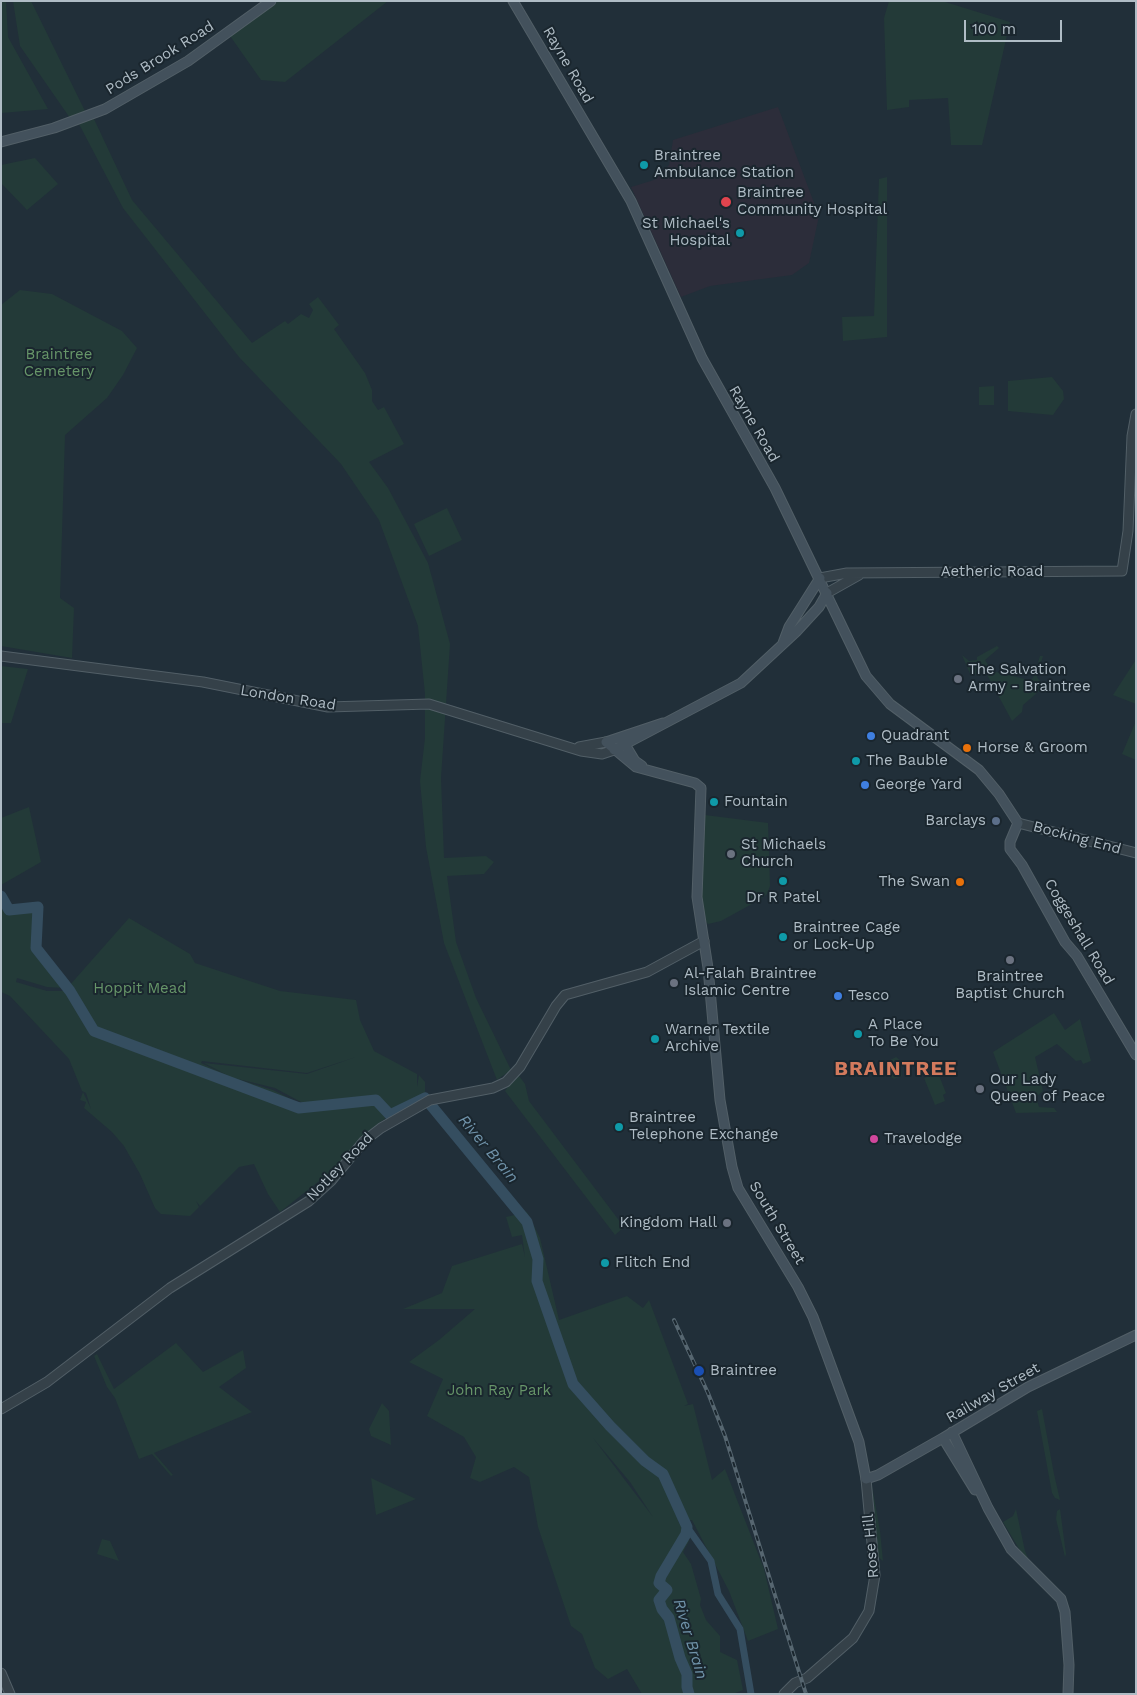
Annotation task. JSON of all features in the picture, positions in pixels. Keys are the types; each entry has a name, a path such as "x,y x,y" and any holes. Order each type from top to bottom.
{"main road":[{"name":"Pods Brook Road","path":"1,142 54,128 105,109 174,70 271,1"},
{"name":"Rayne Road","path":"513,1 631,201 702,358 775,488 820,578 854,655 880,694 890,704 979,770 999,794 1018,823"},
{"path":"782,646 789,627 820,578"},
{"path":"809,597 827,593"},
{"path":"614,750 741,683 782,646 819,607 827,593"},
{"path":"648,770 633,766 606,742 662,723"},
{"path":"618,738 627,744 635,761 648,770"},
{"name":"South Street","path":"648,770 695,783 701,788 697,875 698,904 704,941 720,1100 738,1188 795,1280 813,1317 859,1442 866,1479"},
{"name":"Coggeshall Road","path":"1018,823 1010,839 1009,847 1136,1054"},
{"name":"Railway Street","path":"866,1479 878,1475 1028,1387 1136,1335"},
{"path":"952,1432 982,1497 1016,1555 1061,1599 1065,1612 1069,1665 1068,1694"},
{"path":"943,1438 977,1493 982,1497"}],"street":[{"name":"Aetheric Road","path":"820,578 847,573 1122,571 1128,531 1132,436 1136,414"},
{"name":"Aetheric Road","path":"827,593 862,574"},
{"name":"London Road","path":"1,656 203,682 328,706 420,704 448,709 594,754 614,750"},
{"name":"London Road","path":"571,747 590,747 606,742"},
{"name":"Bocking End","path":"1018,823 1136,853"},
{"name":"Notley Road","path":"1,1409 54,1376 170,1288 309,1201 331,1181 355,1150 372,1134 427,1101 493,1088 506,1082 520,1067 556,1006 565,995 647,972 704,941"},
{"name":"Rose Hill","path":"784,1694 795,1683 807,1678 853,1638 869,1611 874,1592 875,1575 866,1479"},
{"path":"1,1673 10,1694"}],"shaded area":[{"name":"Braintree Community Hospital","path":"778,107 819,216 809,263 792,275 710,286 681,297 631,187 654,180 669,165 673,140"}],"green space":[{"path":"1,1 6,1 8,37 48,109 1,113"},
{"path":"13,1 31,1 85,111 70,118 20,46"},
{"path":"278,1 388,1 285,82 261,80 228,33"},
{"path":"889,1 942,1 1010,22 982,145 951,145 948,98 909,100 909,107 887,110 884,18"},
{"path":"94,119 132,200 252,343 285,321 288,324 301,314 309,318 313,310 309,304 318,297 339,325 334,329 365,373 372,390 372,401 378,410 384,407 404,444 369,462 388,488 428,563 450,644 441,778 444,858 486,856 494,862 484,874 447,876 456,942 476,998 511,1070 497,1080 444,943 426,847 420,781 425,738 425,694 418,626 379,520 341,464 239,357 123,208 79,124"},
{"path":"35,158 58,184 27,210 1,183 1,165"},
{"path":"887,177 887,337 843,341 842,317 874,316 879,179"},
{"name":"Braintree Cemetery","path":"20,290 52,294 122,331 137,348 123,375 107,398 65,435 60,598 74,608 72,658 1,646 1,305"},
{"path":"1052,377 1063,391 1064,399 1053,415 1008,411 1008,381"},
{"path":"994,386 994,405 979,405 979,387"},
{"path":"447,508 462,540 429,556 414,524"},
{"path":"997,646 999,648 985,660 992,671 1029,680 1033,678 1040,656 1043,656 1037,677 1044,687 1023,705 1022,712 1012,721 985,671 971,676 962,655 969,661 977,660 977,657"},
{"path":"1136,661 1136,704 1113,695"},
{"path":"1,666 28,669 11,723 1,723"},
{"path":"1136,721 1136,760 1122,754"},
{"path":"29,807 41,862 1,885 1,818"},
{"path":"705,815 768,823 770,886 767,894 761,899 721,921 708,924 704,919 701,890"},
{"path":"1,898 9,911 36,909 34,949 64,988 47,987 17,978 16,982 47,991 67,991 92,1033 299,1110 375,1102 387,1117 363,1136 338,1166 280,1212 268,1194 254,1164 239,1167 200,1206 196,1201 199,1207 190,1216 161,1214 155,1208 140,1174 124,1146 112,1132 84,1108 86,1102 80,1100 83,1092 91,1109 86,1093 82,1091 69,1059 10,996 1,992"},
{"name":"Hoppit Mead","path":"129,918 190,954 195,963 280,991 356,1000 360,1020 374,1051 417,1074 417,1087 419,1075 425,1082 425,1095 390,1112 376,1099 299,1106 186,1061 94,1031 69,986","holes":["356,1057 307,1074 204,1063 229,1076 201,1063 202,1061 307,1073","234,1078 275,1088 301,1102 316,1102 301,1104 273,1090"]},
{"path":"1054,1013 1065,1030 1080,1019 1091,1061 1083,1064 1081,1060 1076,1061 1057,1044 1035,1057 1043,1091 1036,1097 1039,1107 1054,1108 1057,1112 1016,1113 993,1052"},
{"path":"896,1057 906,1065 901,1067 902,1076 894,1079 888,1075 886,1070 888,1061"},
{"path":"517,1073 525,1084 529,1101 624,1227 615,1235 505,1091"},
{"path":"938,1073 946,1093 943,1095 945,1101 935,1105 924,1078"},
{"name":"John Ray Park","path":"527,1212 540,1238 559,1320 627,1296 643,1308 649,1300 688,1404 684,1406 693,1404 712,1480 725,1469 764,1569 778,1629 748,1641 729,1591 692,1520 678,1521 689,1541 683,1552 691,1564 701,1599 700,1605 706,1620 720,1636 720,1652 737,1660 743,1690 733,1694 642,1694 627,1669 608,1679 595,1668 582,1634 571,1626 538,1527 529,1477 514,1467 480,1482 470,1478 476,1457 464,1437 427,1416 443,1379 409,1362 439,1340 475,1309 403,1309 442,1293 452,1266 522,1244 525,1257 522,1235 512,1237 506,1217","holes":["593,1438 630,1482 653,1517"]},
{"path":"176,1343 203,1372 243,1350 246,1368 219,1387 252,1412 154,1453 173,1475 171,1476 152,1454 139,1459 115,1398 107,1387 94,1356 97,1354 114,1389"},
{"path":"382,1403 389,1411 391,1445 371,1436 369,1429"},
{"path":"1042,1409 1060,1500 1055,1498 1052,1493 1037,1411"},
{"path":"371,1478 416,1499 376,1515"},
{"path":"872,1486 880,1531 883,1561 878,1557"},
{"path":"1016,1509 1025,1551 1030,1563 1024,1557 1003,1522 1013,1516"},
{"path":"1060,1509 1065,1557 1056,1519 1057,1511"},
{"path":"102,1539 110,1541 119,1561 97,1554"}],"waterway":[{"name":"River Brain","path":"1,896 9,910 38,907 36,948 70,991 94,1031 299,1108 376,1100 390,1115 425,1098 527,1222 538,1259 537,1281 573,1384 610,1426 645,1461 663,1474 687,1527 686,1534 661,1576 659,1583 667,1590 659,1600 662,1609 669,1618 680,1658 687,1674 689,1694"},
{"path":"687,1527 711,1561 718,1594 740,1629 751,1694"}],"railway":[{"path":"674,1320 708,1393 725,1436 806,1694"}],"place":[{"name":"Braintree Ambulance Station","path":"644,165"},
{"name":"Braintree Community Hospital","path":"726,202"},
{"name":"St Michael's Hospital","path":"740,233"},
{"name":"The Salvation Army - Braintree","path":"958,679"},
{"name":"Quadrant","path":"871,736"},
{"name":"Horse & Groom","path":"967,748"},
{"name":"The Bauble","path":"856,761"},
{"name":"George Yard","path":"865,785"},
{"name":"Fountain","path":"714,802"},
{"name":"Barclays","path":"996,821"},
{"name":"St Michaels Church","path":"731,854"},
{"name":"Dr R Patel","path":"783,881"},
{"name":"The Swan","path":"960,882"},
{"name":"Braintree Cage or Lock-Up","path":"783,937"},
{"name":"Braintree Baptist Church","path":"1010,960"},
{"name":"Al-Falah Braintree Islamic Centre","path":"674,983"},
{"name":"Tesco","path":"838,996"},
{"name":"A Place To Be You","path":"858,1034"},
{"name":"Warner Textile Archive","path":"655,1039"},
{"name":"Our Lady Queen of Peace","path":"980,1089"},
{"name":"Braintree Telephone Exchange","path":"619,1127"},
{"name":"Travelodge","path":"874,1139"},
{"name":"Kingdom Hall","path":"727,1223"},
{"name":"Flitch End","path":"605,1263"},
{"name":"Braintree","path":"699,1371"}],"district":[{"name":"BRAINTREE","path":"896,1069"}]}
